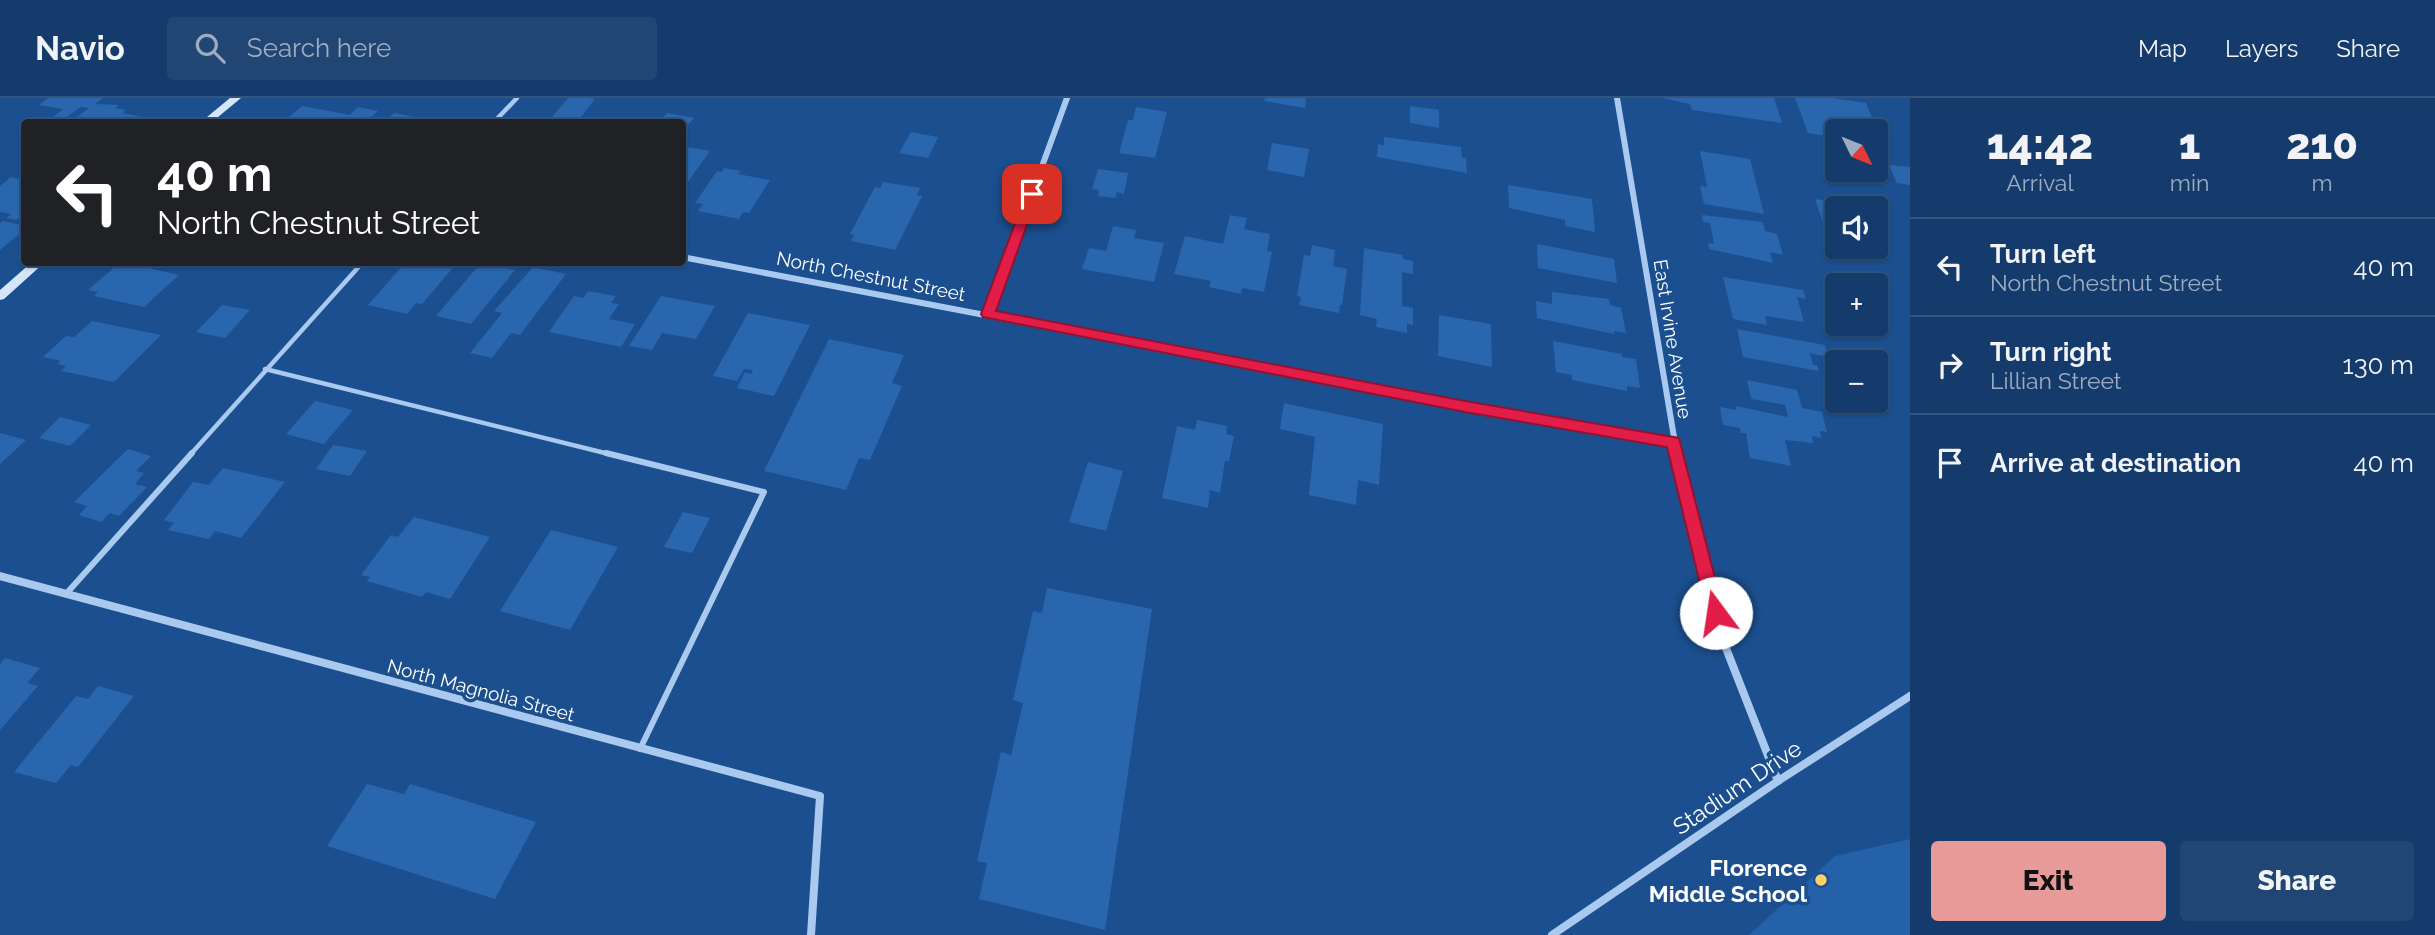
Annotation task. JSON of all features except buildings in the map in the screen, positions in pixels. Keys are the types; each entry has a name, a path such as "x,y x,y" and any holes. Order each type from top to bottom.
{"street":[{"path":"210,119 236,98"},
{"path":"988,314 1067,98"},
{"name":"East Irvine Avenue","path":"1617,98 1674,442 1721,638 1778,781"},
{"name":"North Chestnut Street","path":"686,258 1465,407 1674,442"},
{"path":"0,296 35,266"},
{"name":"North Magnolia Street","path":"0,576 820,796 811,935"},
{"name":"Stadium Drive","path":"1552,935 1778,781 1910,696"}],"lane":[{"path":"497,119 517,98"},
{"path":"66,594 359,266"},
{"path":"265,369 764,492 640,749"}],"shaded area":[{"path":"1910,839 1910,935 1749,935 1835,856"}],"place":[{"name":"Florence Middle School","path":"1821,880"}],"route":[{"path":"1032,194 988,314 1465,407 1674,442 1716,613"}]}
